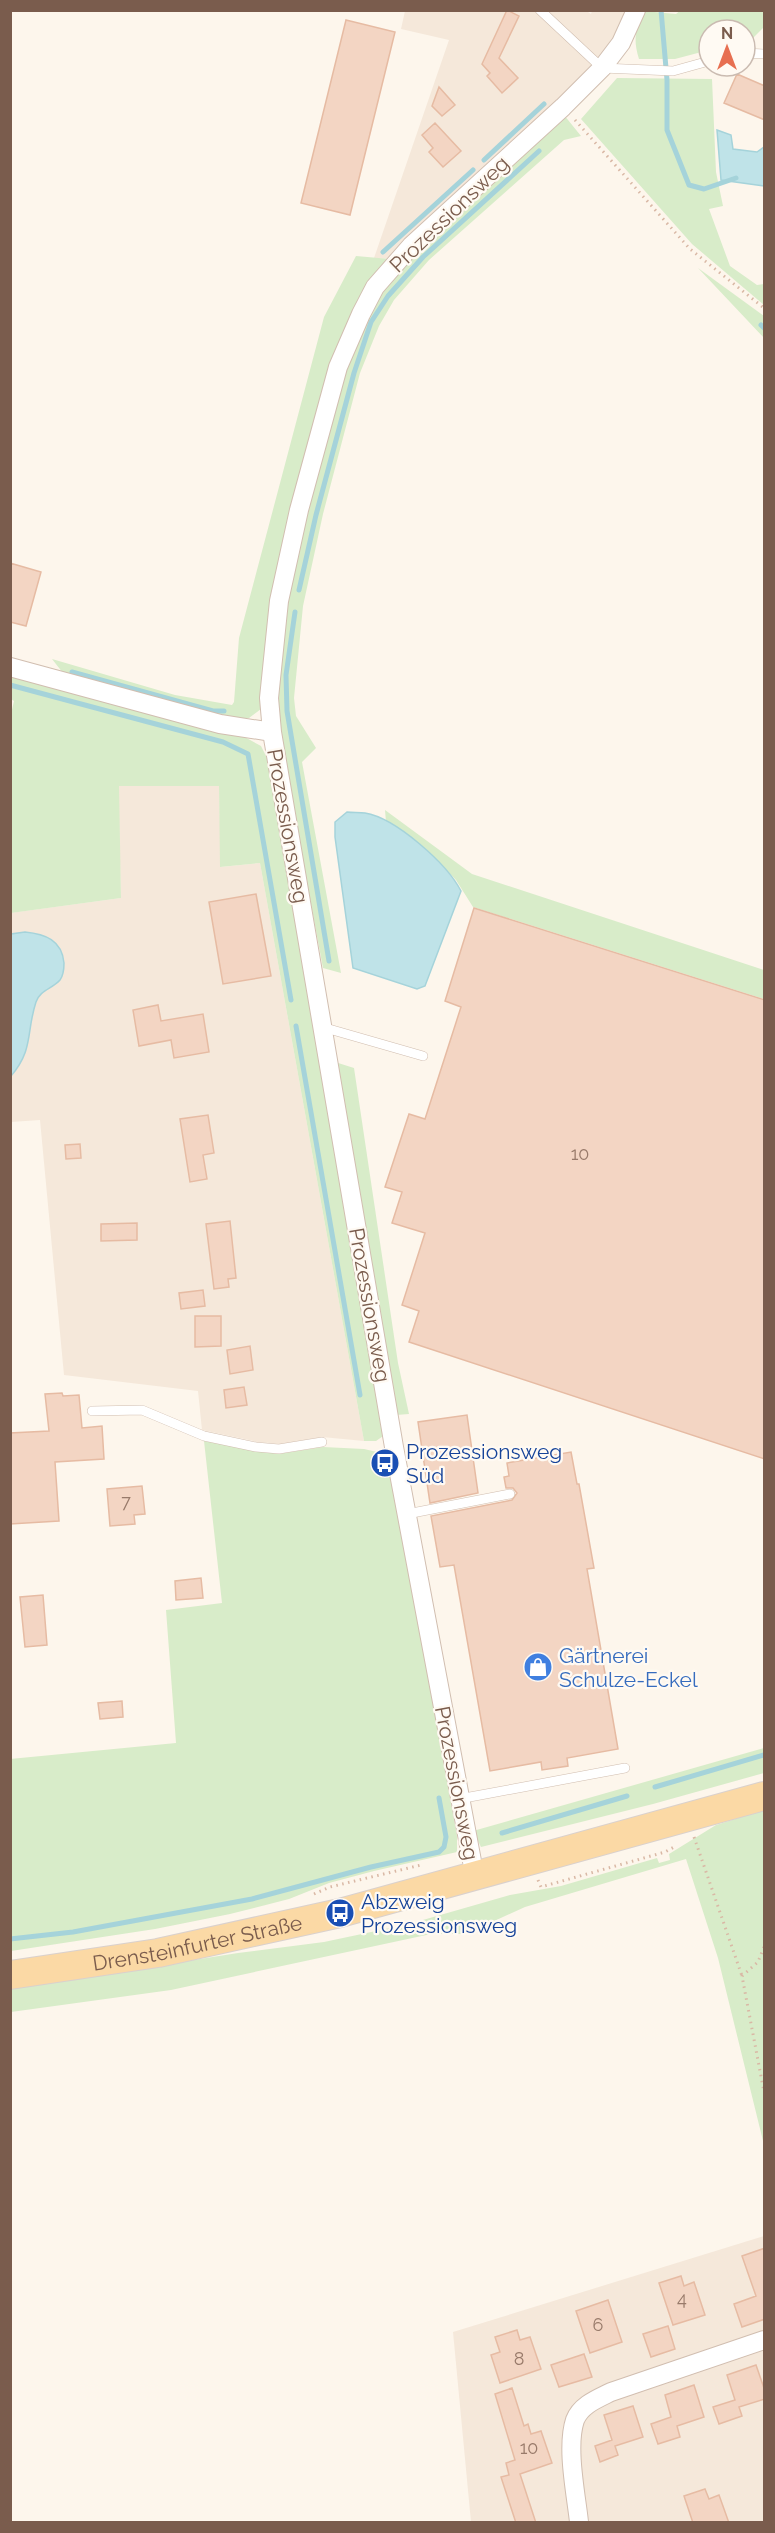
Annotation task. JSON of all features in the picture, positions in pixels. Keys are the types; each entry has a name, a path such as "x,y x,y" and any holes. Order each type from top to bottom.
{"main road":[{"name":"Drensteinfurter Straße","path":"10,1975 158,1953 234,1938 339,1913 765,1796"}],"street":[{"name":"Prozessionsweg","path":"475,1876 407,1515 272,732 269,698 282,590 299,510 338,367 375,287 411,246 563,107 602,68 621,43 636,10"},
{"name":"Prozessionsweg","path":"10,667 220,724 272,732"},
{"path":"579,2523 572,2442 575,2419 588,2403 611,2392 765,2340"}],"lane":[{"path":"540,10 602,68 673,71 697,64"},
{"path":"322,1027 423,1056"},
{"path":"92,1411 142,1410 204,1436 256,1446 279,1449 322,1442"},
{"path":"407,1515 510,1494"},
{"path":"459,1799 625,1768"}],"path":[{"path":"563,107 690,249 765,308"},
{"path":"541,1887 665,1852 693,1836 742,1976 765,2092"},
{"path":"311,1895 330,1887 424,1864"},
{"path":"742,1976 758,1962 765,1947"}],"shaded area":[{"path":"585,10 591,14 592,11 628,11 615,37 565,96 390,259 374,258 449,40 401,29 405,11"},
{"path":"118,786 219,786 221,867 260,863 364,1441 322,1437 281,1444 258,1442 202,1430 198,1391 64,1375 40,1120 11,1122 10,913 121,898"},
{"path":"764,2236 764,2522 471,2522 453,2332"}],"green space":[{"path":"681,10 764,11 764,27 757,34 757,18 697,18 697,53 675,59 639,59 636,35 644,11 676,14"},
{"path":"617,78 712,79 716,172 723,206 709,209 730,266 757,285 764,284 764,305 692,244 581,119"},
{"path":"564,115 581,136 564,140 429,260 394,300 379,326 360,373 323,514 303,606 294,698 296,716 316,748 302,762 341,973 323,968 284,760 278,697 286,605 305,513 344,369 365,317 398,269"},
{"path":"356,256 390,259 354,314 261,696 261,709 249,718 220,718 63,673 52,659 175,695 232,705 239,638 324,317"},
{"path":"698,268 764,316 764,338"},
{"path":"10,673 241,735 261,746 269,762 386,1434 376,1441 364,1441 260,863 220,867 219,786 119,786 121,898 11,913 10,718 14,701 11,699"},
{"path":"385,810 472,874 764,970 764,999 473,907 456,880 427,850 386,822"},
{"path":"335,1062 354,1068 398,1363 409,1414 396,1415"},
{"path":"204,1441 278,1454 323,1447 364,1449 389,1458 457,1836 457,1852 329,1883 289,1899 230,1914 155,1929 11,1951 10,1759 176,1743 166,1610 222,1603"},
{"path":"764,1748 764,1773 653,1804 481,1847 473,1831"},
{"path":"764,1810 764,2145 718,1958 686,1859 525,1907 466,1934 431,1934 171,1990 11,2012 10,1989 238,1953 324,1942 409,1924 510,1895 561,1886 657,1858 659,1863 670,1860 669,1854 716,1825"}],"water":[{"path":"717,130 731,135 733,149 757,152 764,147 764,186 721,180"},
{"path":"347,812 365,813 377,817 405,833 433,856 461,891 425,986 417,989 353,968 335,837 335,822"},
{"path":"25,932 39,934 56,944 63,955 64,967 60,980 43,992 36,1002 26,1049 11,1076 11,934"}],"building":[{"path":"507,10 519,16 499,58 518,78 502,93 487,76 490,73 482,64"},
{"path":"346,20 395,32 350,215 301,203"},
{"path":"735,78 746,78 765,86 765,120 724,103"},
{"path":"439,87 455,105 442,116 432,106"},
{"path":"435,123 461,151 443,167 429,152 433,148 422,135"},
{"path":"10,563 41,572 26,626 10,622"},
{"path":"256,894 271,976 223,984 209,902"},
{"path":"474,908 765,1000 765,1459 409,1342 419,1311 402,1305 425,1233 392,1223 402,1192 385,1187 409,1114 425,1119 461,1007 445,1001"},
{"path":"158,1005 161,1021 203,1014 209,1052 174,1058 171,1040 139,1046 133,1010"},
{"path":"208,1115 214,1153 203,1155 207,1179 190,1182 180,1119"},
{"path":"80,1144 81,1158 66,1159 65,1145"},
{"path":"230,1221 236,1278 228,1279 229,1287 214,1289 206,1224"},
{"path":"137,1223 137,1240 101,1241 101,1224"},
{"path":"203,1290 205,1306 181,1309 179,1293"},
{"path":"195,1316 221,1316 221,1346 195,1347"},
{"path":"250,1346 253,1370 230,1374 227,1350"},
{"path":"244,1387 247,1405 226,1408 224,1390"},
{"path":"62,1393 63,1396 79,1395 82,1428 102,1426 104,1459 55,1462 59,1521 10,1524 10,1433 49,1431 45,1394"},
{"path":"467,1415 478,1493 430,1503 418,1422"},
{"name":"Gärtnerei Schulze-Eckel","path":"571,1452 594,1568 587,1569 618,1749 567,1758 568,1766 542,1770 541,1762 490,1771 454,1565 440,1567 431,1516 512,1500 517,1493 513,1488 506,1488 504,1477 509,1476 507,1463"},
{"path":"142,1486 145,1514 134,1515 135,1524 110,1526 107,1489"},
{"path":"201,1578 203,1598 176,1600 175,1581"},
{"path":"43,1595 47,1645 25,1647 20,1597"},
{"path":"122,1701 123,1717 100,1719 98,1703"},
{"path":"765,2248 765,2319 742,2327 734,2304 756,2296 742,2256"},
{"path":"681,2276 684,2286 694,2282 705,2315 673,2325 659,2283"},
{"path":"608,2300 622,2342 590,2353 576,2311"},
{"path":"668,2326 675,2349 651,2357 643,2334"},
{"path":"517,2330 520,2340 530,2337 541,2369 500,2383 491,2355 500,2352 495,2337"},
{"path":"584,2354 592,2377 559,2387 551,2365"},
{"path":"756,2365 765,2391 765,2399 739,2407 742,2416 719,2424 713,2407 735,2400 727,2375"},
{"path":"694,2385 704,2417 677,2426 680,2437 658,2444 651,2424 671,2417 665,2395"},
{"path":"512,2388 524,2426 528,2424 531,2434 541,2431 552,2463 520,2474 536,2523 516,2523 501,2477 509,2475 506,2463 515,2460 495,2394"},
{"path":"633,2406 643,2437 615,2446 618,2455 600,2462 595,2446 612,2440 604,2415"},
{"path":"705,2489 709,2499 719,2495 729,2523 693,2523 684,2496"}],"waterway":[{"path":"661,10 667,80 667,130 689,185 704,189 736,178"},
{"path":"484,160 544,104"},
{"path":"299,590 316,515 354,373 371,322 388,296 423,257 539,151"},
{"path":"383,252 473,170"},
{"path":"761,325 764,328"},
{"path":"295,612 286,675 287,711 329,961"},
{"path":"72,672 213,711 224,711"},
{"path":"10,685 223,742 248,754 291,1000"},
{"path":"296,1026 360,1395"},
{"path":"655,1787 764,1755"},
{"path":"502,1833 627,1796"},
{"path":"10,1939 73,1932 252,1899 371,1867 439,1852 444,1847 446,1837 439,1798"}],"place":[{"name":"Prozessionsweg Süd","path":"385,1463"},
{"name":"Gärtnerei Schulze-Eckel","path":"538,1667"},
{"name":"Abzweig Prozessionsweg","path":"340,1913"}]}
